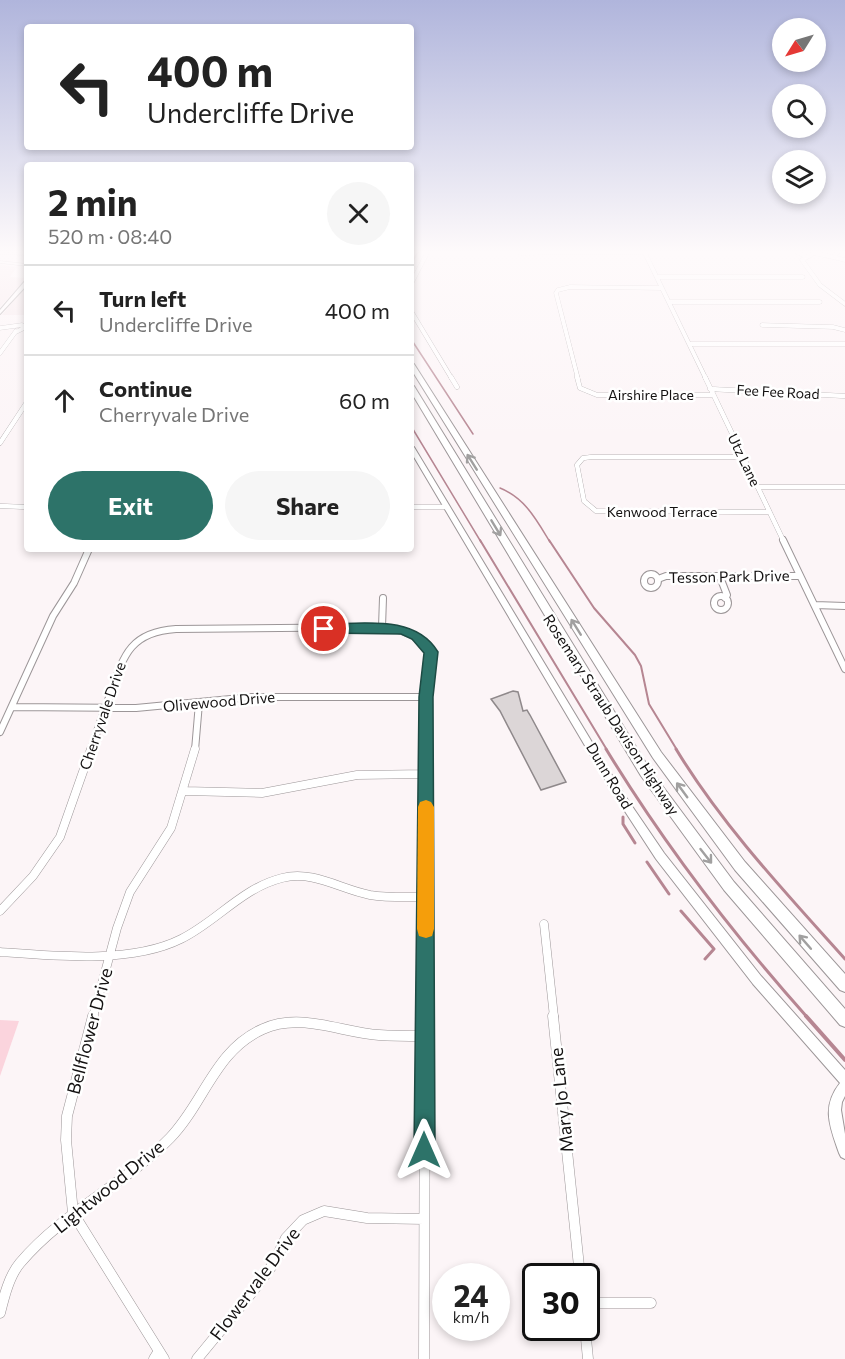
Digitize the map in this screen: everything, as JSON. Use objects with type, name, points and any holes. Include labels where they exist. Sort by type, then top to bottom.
[{"type":"highway","name":"Rosemary Straub Davison Highway","points":[[414,369],[657,755],[740,866],[845,985]]},
{"type":"highway","name":"Rosemary Straub Davison Highway","points":[[414,391],[651,781],[729,886],[845,1020]]},
{"type":"highway","points":[[414,400],[433,424]]},
{"type":"street","name":"Airshire Place","points":[[561,314],[580,388],[597,395],[713,395]]},
{"type":"street","name":"Utz Lane","points":[[675,314],[845,669]]},
{"type":"street","points":[[414,316],[457,387]]},
{"type":"street","points":[[0,328],[24,326]]},
{"type":"street","points":[[762,326],[843,329]]},
{"type":"street","points":[[11,328],[16,332]]},
{"type":"street","points":[[0,353],[16,332],[24,328]]},
{"type":"street","points":[[689,344],[845,344]]},
{"type":"street","name":"Fee Fee Road","points":[[710,389],[845,396]]},
{"type":"street","points":[[0,442],[24,406]]},
{"type":"street","name":"Dunn Road","points":[[414,452],[616,790],[660,856],[757,980],[845,1079]]},
{"type":"street","name":"Kenwood Terrace","points":[[742,457],[592,457],[583,458],[577,465],[584,501],[596,511],[769,512]]},
{"type":"street","points":[[758,487],[845,487]]},
{"type":"street","points":[[0,506],[24,507]]},
{"type":"street","points":[[414,507],[447,507]]},
{"type":"street","points":[[0,732],[53,616],[74,583],[88,552]]},
{"type":"street","name":"Tesson Park Drive","points":[[658,579],[666,576],[800,576]]},
{"type":"street","points":[[720,577],[726,595],[724,598]]},
{"type":"street","points":[[382,627],[383,598]]},
{"type":"street","points":[[815,605],[845,606]]},
{"type":"street","name":"Cherryvale Drive","points":[[0,911],[33,876],[60,837],[123,658],[133,643],[151,633],[176,629],[382,627],[411,632],[431,652],[426,697]]},
{"type":"street","name":"Olivewood Drive","points":[[12,707],[136,708],[252,697],[426,697]]},
{"type":"street","points":[[424,1359],[426,697]]},
{"type":"street","name":"Bellflower Drive","points":[[159,1356],[73,1213],[67,1164],[67,1116],[110,954],[130,892],[171,828],[185,791],[194,758],[199,703]]},
{"type":"street","points":[[185,791],[262,792],[357,775],[426,774]]},
{"type":"street","points":[[0,952],[110,954],[152,951],[168,946],[249,893],[282,878],[315,876],[379,897],[426,897]]},
{"type":"street","name":"Mary Jo Lane","points":[[544,924],[579,1263]]},
{"type":"street","name":"Lightwood Drive","points":[[0,1313],[6,1291],[19,1264],[73,1213],[155,1152],[172,1136],[230,1052],[264,1028],[298,1021],[378,1035],[424,1036]]},
{"type":"street","points":[[845,1086],[834,1102],[833,1112],[845,1153]]},
{"type":"street","name":"Flowervale Drive","points":[[197,1359],[253,1291],[274,1263],[286,1238],[303,1220],[324,1211],[367,1218],[424,1219]]},
{"type":"street","points":[[600,1303],[651,1303]]},
{"type":"street","points":[[586,1341],[588,1359]]},
{"type":"shaded area","points":[[0,1020],[19,1021],[0,1076]]},
{"type":"building","points":[[513,691],[518,692],[523,711],[527,710],[566,782],[541,790],[500,711],[491,699]]},
{"type":"waterway","points":[[414,344],[473,434]]},
{"type":"waterway","points":[[414,431],[481,542]]},
{"type":"waterway","points":[[500,488],[523,503],[535,517],[550,542]]},
{"type":"waterway","points":[[480,540],[607,750]]},
{"type":"waterway","points":[[549,540],[594,608],[635,655],[641,666],[649,704],[677,750]]},
{"type":"waterway","points":[[606,749],[651,819],[700,888],[807,1017]]},
{"type":"waterway","points":[[676,749],[734,831],[845,959]]},
{"type":"waterway","points":[[623,817],[623,824],[635,843]]},
{"type":"waterway","points":[[647,862],[669,894]]},
{"type":"waterway","points":[[681,911],[714,949],[705,959]]},
{"type":"waterway","points":[[806,1016],[845,1060]]},
{"type":"slow traffic","points":[[426,807],[426,929]]},
{"type":"route","points":[[324,629],[382,627],[402,630],[417,636],[431,652],[426,697],[424,1150]]}]
